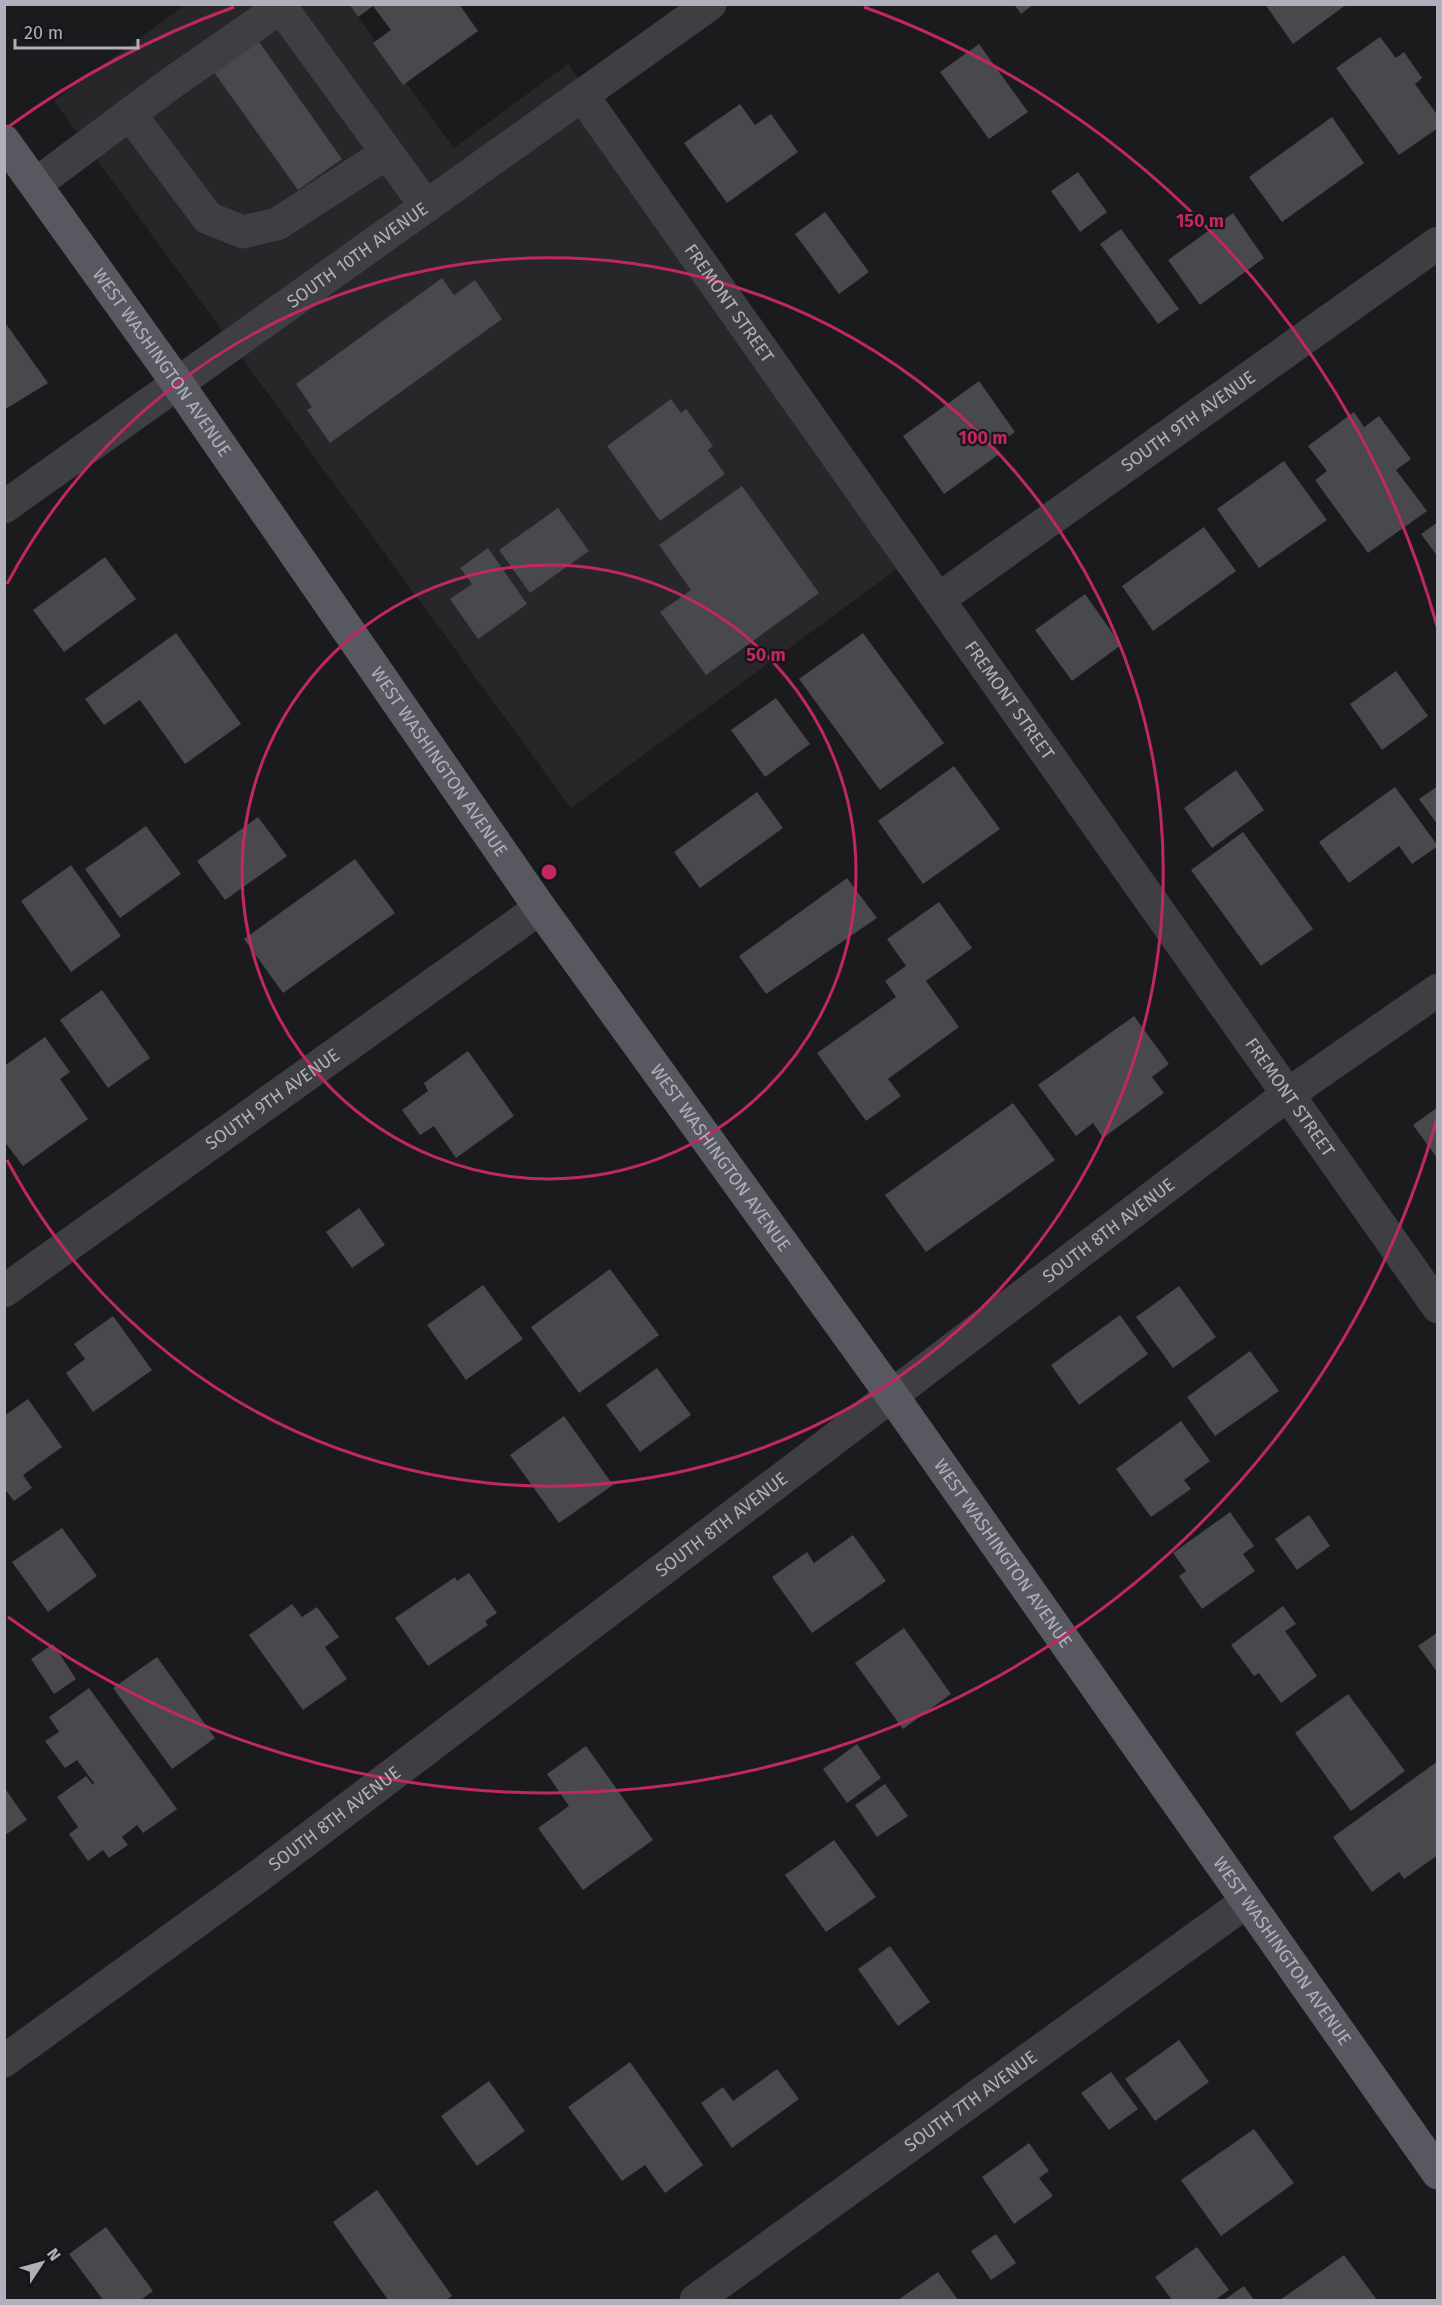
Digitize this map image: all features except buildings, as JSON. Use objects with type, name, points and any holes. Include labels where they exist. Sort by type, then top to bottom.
[{"type":"main road","name":"WEST WASHINGTON AVENUE","points":[[4,141],[178,384],[540,908],[893,1397],[1437,2173]]},
{"type":"street","name":"SOUTH 10TH AVENUE","points":[[4,507],[710,4]]},
{"type":"street","points":[[36,184],[281,7],[426,206]]},
{"type":"street","name":"FREMONT STREET","points":[[582,95],[1437,1307]]},
{"type":"street","points":[[130,114],[208,218],[243,232],[277,224],[387,153]]},
{"type":"street","name":"SOUTH 9TH AVENUE","points":[[939,599],[1437,243]]},
{"type":"street","name":"SOUTH 9TH AVENUE","points":[[4,1291],[540,908]]},
{"type":"street","name":"SOUTH 8TH AVENUE","points":[[4,2061],[259,1876],[893,1397],[1287,1095],[1437,990]]},
{"type":"street","name":"SOUTH 7TH AVENUE","points":[[696,2301],[1246,1902]]},
{"type":"shaded area","points":[[185,5],[349,5],[454,148],[568,64],[923,550],[571,808],[54,101]]}]
